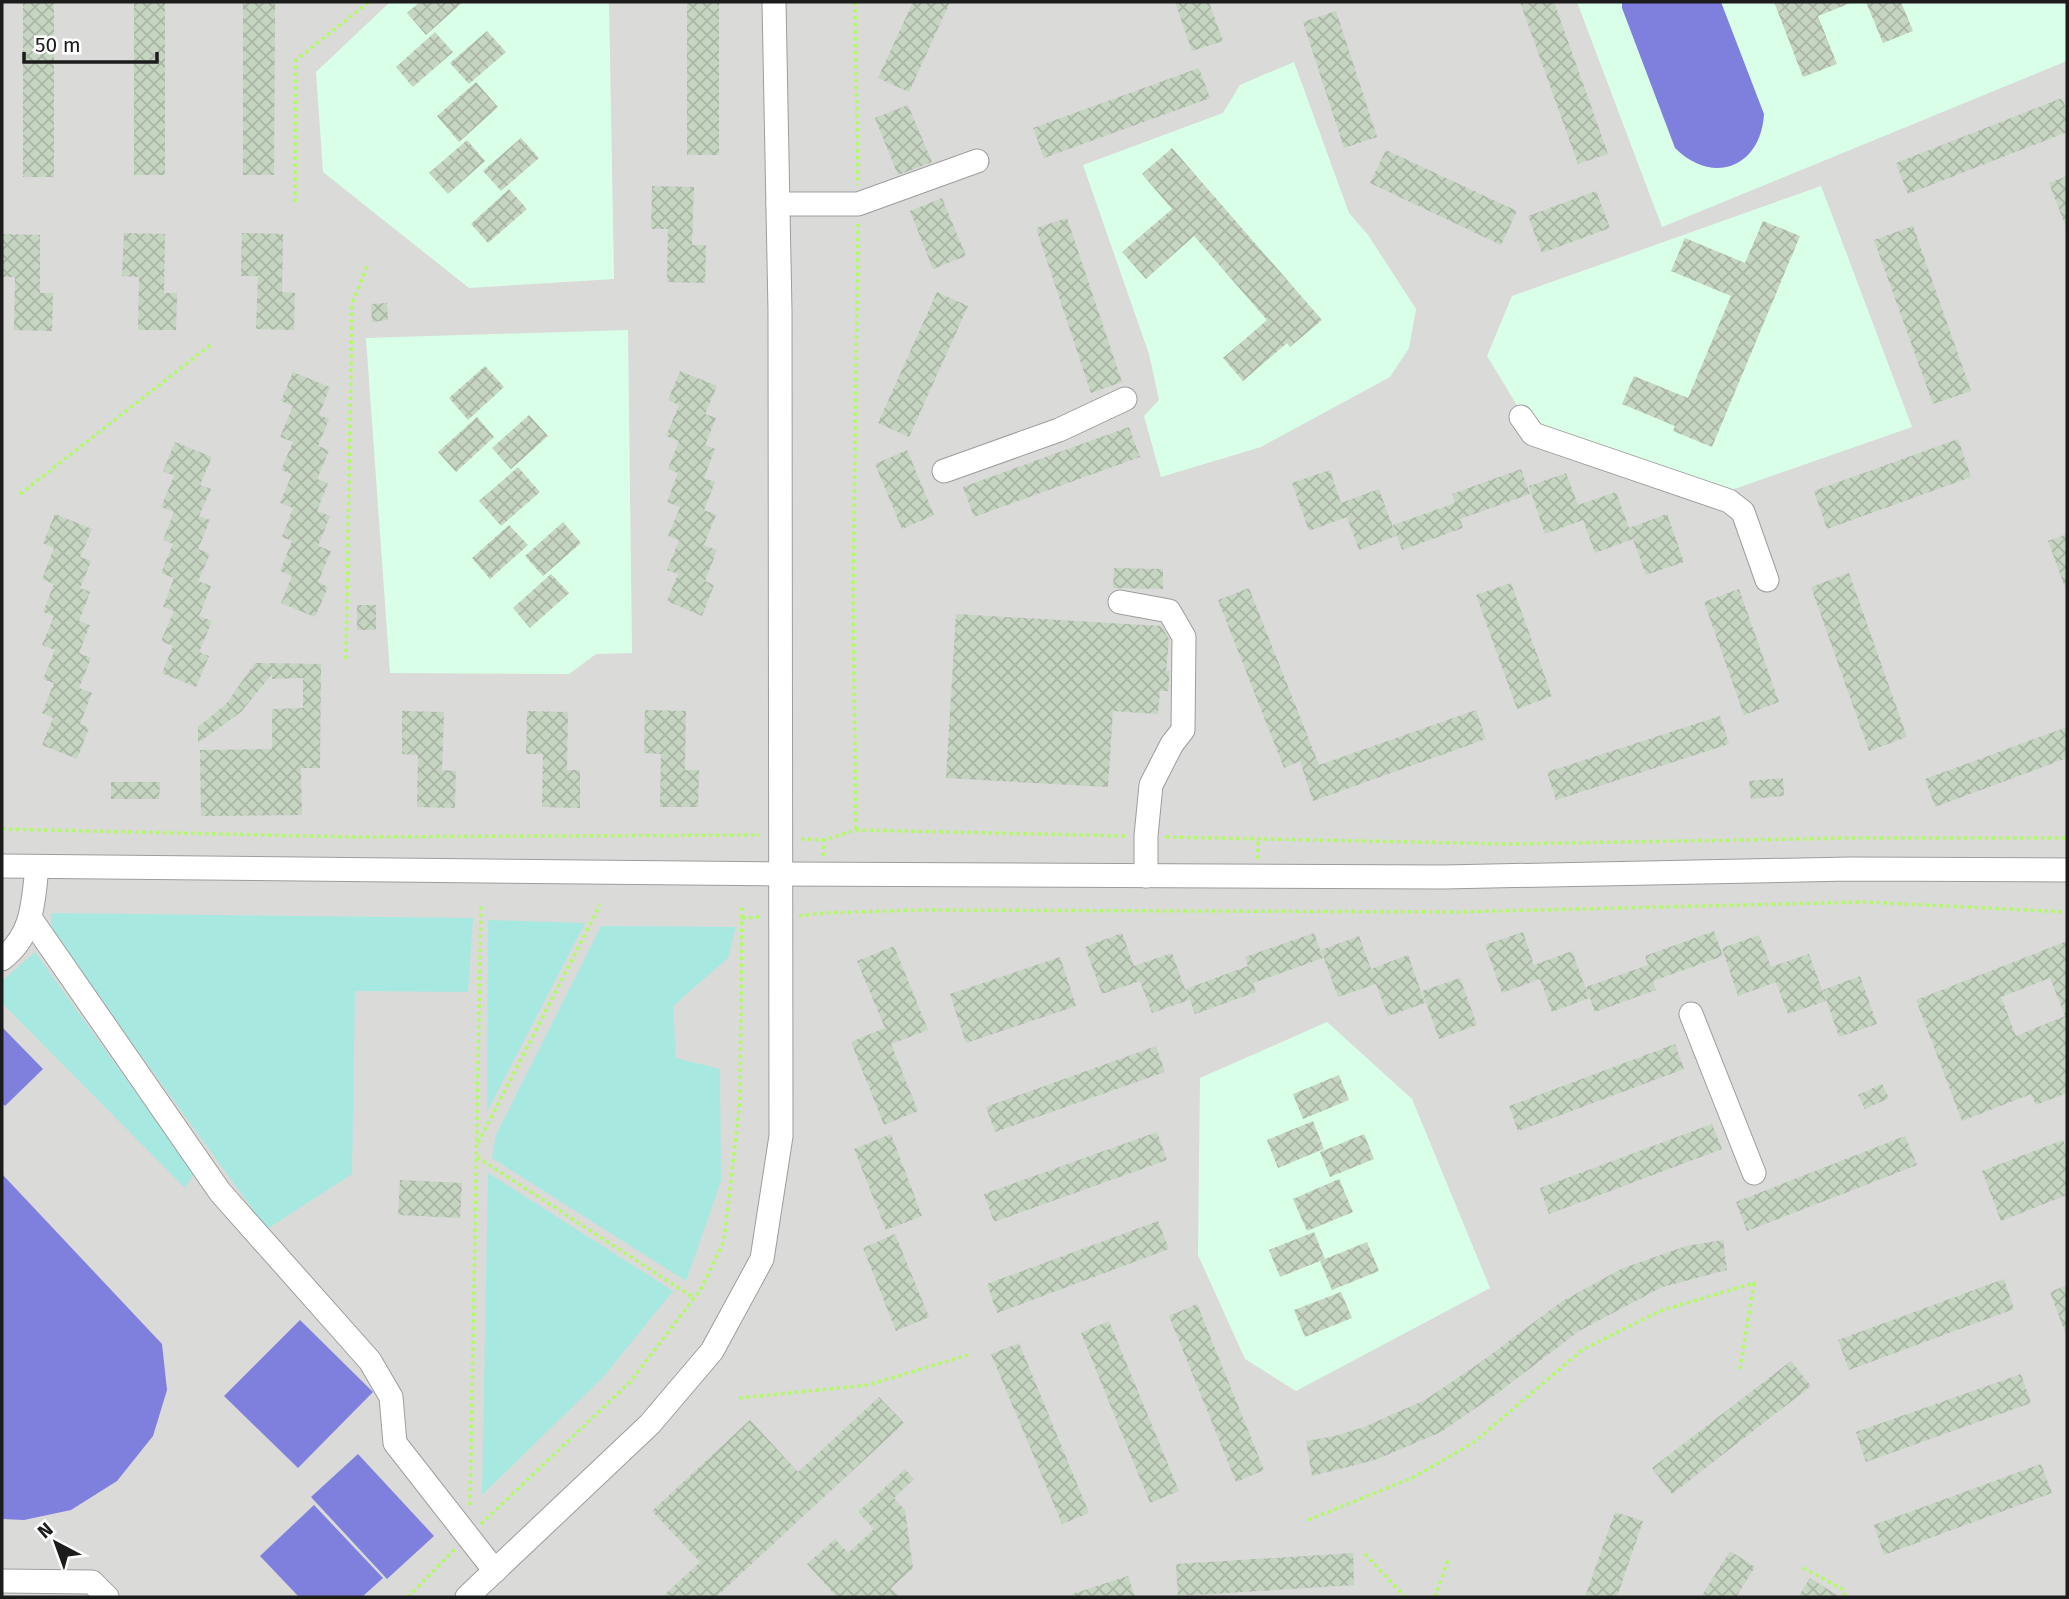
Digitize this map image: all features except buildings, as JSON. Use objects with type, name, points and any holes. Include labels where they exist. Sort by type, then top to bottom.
[{"type":"street","points":[[467,1597],[490,1582],[650,1423],[712,1351],[762,1259],[781,1136],[780,312],[774,2]]},
{"type":"street","points":[[778,204],[858,204],[976,161]]},
{"type":"street","points":[[944,471],[1059,430],[1125,398]]},
{"type":"street","points":[[1521,417],[1532,434],[1729,501],[1744,512],[1767,580]]},
{"type":"street","points":[[1120,602],[1169,611],[1184,637],[1183,730],[1172,744],[1151,785],[1146,836],[1146,876]]},
{"type":"street","points":[[2,866],[1443,877],[1850,869],[2067,870]]},
{"type":"street","points":[[2,960],[12,951],[31,919],[37,867]]},
{"type":"street","points":[[31,919],[220,1192],[370,1361],[391,1397],[395,1443],[469,1535],[490,1582]]},
{"type":"street","points":[[1691,1014],[1754,1173]]},
{"type":"street","points":[[2,1581],[92,1582],[107,1597]]},
{"type":"path","points":[[295,202],[296,60],[369,2]]},
{"type":"path","points":[[855,2],[858,204],[853,601],[856,830]]},
{"type":"path","points":[[346,659],[352,304],[368,264]]},
{"type":"path","points":[[20,494],[213,343]]},
{"type":"path","points":[[2,829],[351,837],[759,835]]},
{"type":"path","points":[[793,838],[824,840],[856,830],[1508,844],[1851,838],[2067,838]]},
{"type":"path","points":[[1258,838],[1258,861]]},
{"type":"path","points":[[823,857],[824,840]]},
{"type":"path","points":[[792,917],[824,913],[922,910],[1456,912],[1865,902],[2067,912]]},
{"type":"path","points":[[1256,903],[1256,911]]},
{"type":"path","points":[[469,1535],[481,904]]},
{"type":"path","points":[[477,1145],[600,905]]},
{"type":"path","points":[[408,1597],[469,1535],[630,1382],[701,1289],[724,1241],[740,1101],[742,905]]},
{"type":"path","points":[[742,918],[767,917]]},
{"type":"path","points":[[477,1157],[694,1298]]},
{"type":"path","points":[[1308,1520],[1412,1478],[1473,1443],[1582,1350],[1660,1311],[1754,1283],[1740,1369]]},
{"type":"path","points":[[739,1398],[868,1385],[968,1355]]},
{"type":"path","points":[[1364,1554],[1405,1597]]},
{"type":"path","points":[[1434,1597],[1448,1560]]},
{"type":"path","points":[[1803,1568],[1844,1590],[1845,1597]]},
{"type":"shaded area","points":[[2,2],[2067,2],[2067,1597],[2,1597]]},
{"type":"shaded area","points":[[390,2],[609,2],[614,279],[469,288],[323,172],[316,72]]},
{"type":"shaded area","points":[[1577,2],[2067,2],[2067,61],[1662,227]]},
{"type":"shaded area","points":[[1622,2],[1721,2],[1764,114],[1761,132],[1745,158],[1733,165],[1719,168],[1705,166],[1690,160],[1675,148]]},
{"type":"shaded area","points":[[1294,62],[1349,213],[1368,235],[1416,309],[1409,348],[1390,377],[1261,447],[1161,477],[1144,416],[1159,400],[1149,354],[1083,165],[1223,113],[1240,85]]},
{"type":"shaded area","points":[[1821,186],[1912,427],[1714,496],[1526,420],[1487,356],[1512,296]]},
{"type":"shaded area","points":[[628,330],[632,653],[596,654],[569,674],[390,673],[366,338]]},
{"type":"shaded area","points":[[51,913],[473,918],[468,992],[355,991],[352,1174],[267,1229],[52,933]]},
{"type":"shaded area","points":[[488,920],[585,923],[487,1112]]},
{"type":"shaded area","points":[[601,926],[736,927],[728,958],[673,1006],[676,1058],[720,1069],[721,1181],[686,1281],[492,1158],[496,1135]]},
{"type":"shaded area","points":[[35,952],[194,1174],[185,1188],[2,1003],[2,981]]},
{"type":"shaded area","points":[[1327,1022],[1412,1099],[1490,1288],[1296,1391],[1245,1359],[1198,1255],[1200,1078]]},
{"type":"shaded area","points":[[2,1027],[43,1069],[5,1106],[2,1103]]},
{"type":"shaded area","points":[[488,1173],[673,1291],[604,1376],[482,1495]]},
{"type":"shaded area","points":[[2,1174],[162,1344],[167,1390],[153,1436],[117,1481],[71,1510],[24,1520],[2,1519]]},
{"type":"shaded area","points":[[300,1320],[373,1392],[298,1468],[224,1396]]},
{"type":"shaded area","points":[[358,1454],[434,1536],[387,1579],[311,1497]]},
{"type":"shaded area","points":[[314,1505],[383,1578],[362,1597],[299,1597],[260,1556]]}]
